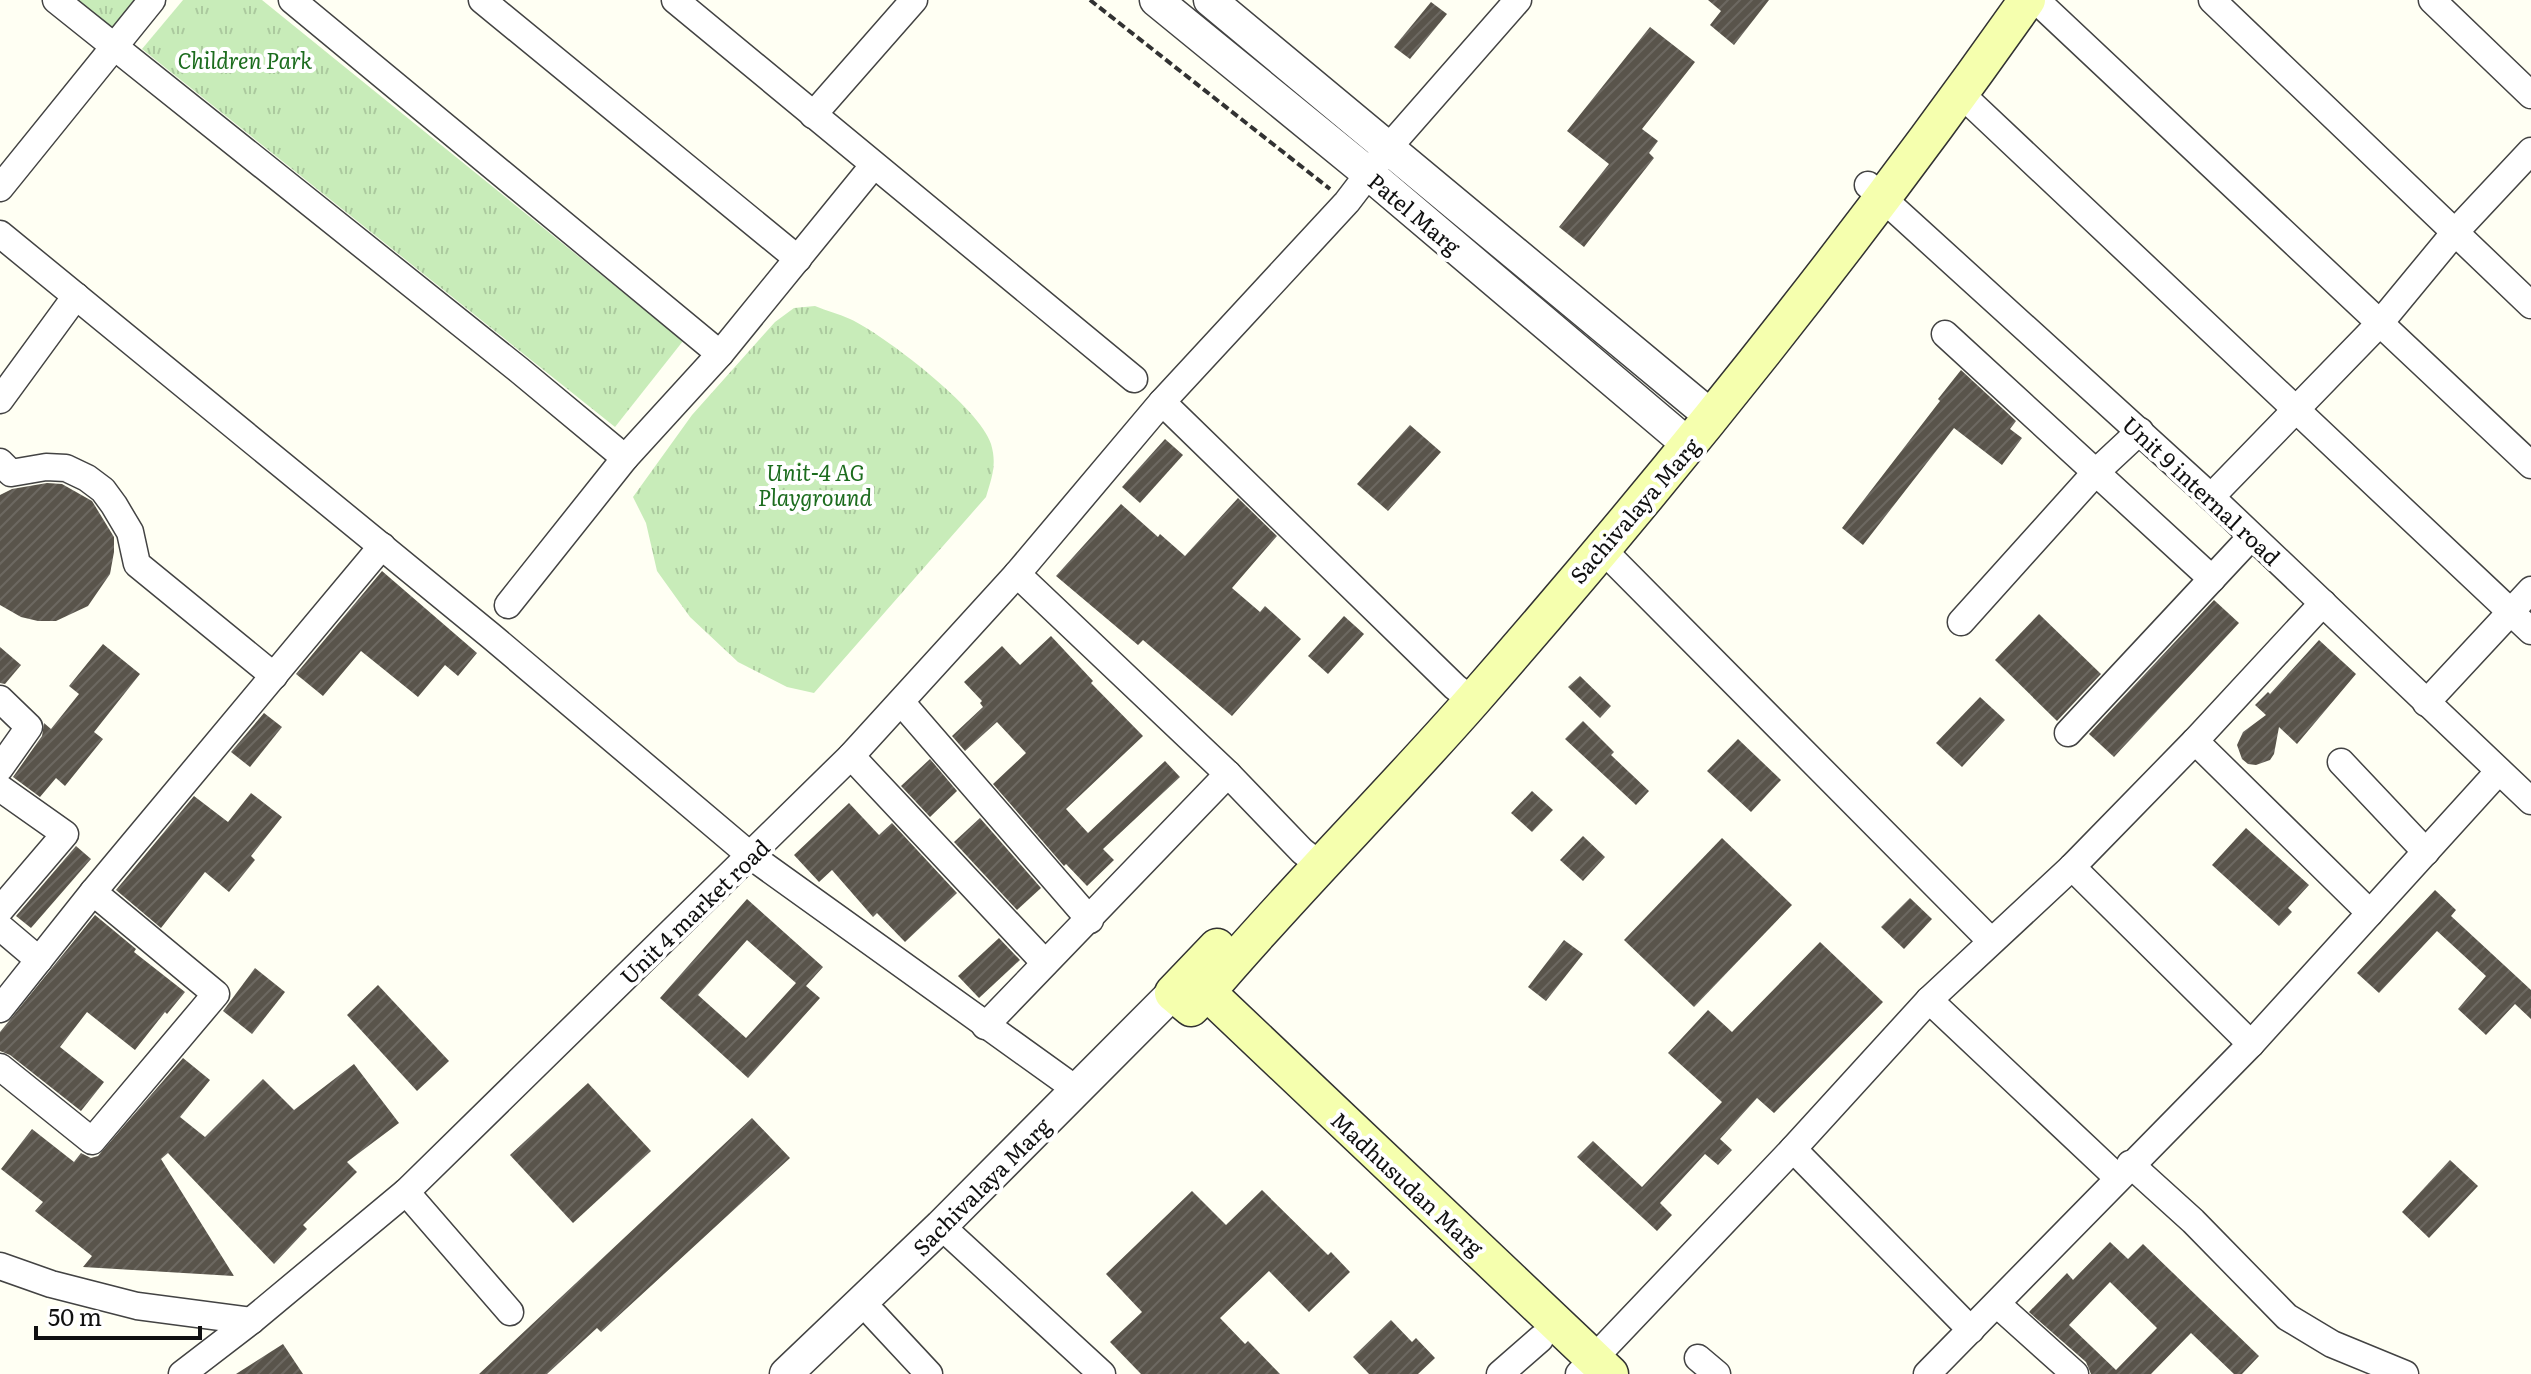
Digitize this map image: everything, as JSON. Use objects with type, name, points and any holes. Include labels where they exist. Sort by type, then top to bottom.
[{"type":"main road","name":"Sachivalaya Marg","points":[[1876,192],[1922,117],[2006,0]]},
{"type":"main road","name":"Sachivalaya Marg","points":[[1464,694],[1680,438],[1876,192],[1961,94],[2027,0]]},
{"type":"main road","name":"Sachivalaya Marg","points":[[1190,993],[1264,925],[1311,859],[1601,548],[1680,438]]},
{"type":"main road","name":"Madhusudan Marg","points":[[1190,993],[1540,1339],[1590,1370]]},
{"type":"main road","name":"Madhusudan Marg","points":[[1190,993],[1590,1370]]},
{"type":"street","points":[[56,0],[625,458]]},
{"type":"street","points":[[0,188],[152,0]]},
{"type":"street","points":[[292,0],[720,354]]},
{"type":"street","points":[[482,0],[798,259]]},
{"type":"street","points":[[675,0],[1134,379]]},
{"type":"street","points":[[813,115],[914,0]]},
{"type":"street","name":"Patel Marg","points":[[1156,0],[1369,174],[1680,438]]},
{"type":"street","name":"Patel Marg","points":[[1210,0],[1703,410]]},
{"type":"street","name":"Unit 4 market road","points":[[182,1374],[406,1192],[851,756],[1017,574],[1162,402],[1347,202],[1389,147],[1518,0]]},
{"type":"street","points":[[2036,0],[2531,465]]},
{"type":"street","points":[[2212,0],[2531,305]]},
{"type":"street","points":[[2432,0],[2531,95]]},
{"type":"street","points":[[1961,94],[2531,631]]},
{"type":"street","points":[[2211,497],[2380,323],[2456,231],[2531,151]]},
{"type":"street","points":[[508,605],[625,458],[720,354],[873,166]]},
{"type":"street","name":"Unit 9 internal road","points":[[1876,192],[2211,497],[2531,801]]},
{"type":"street","points":[[0,234],[382,546],[751,856],[1077,1090]]},
{"type":"street","points":[[0,400],[76,296]]},
{"type":"street","points":[[1945,334],[2212,579]]},
{"type":"street","points":[[1162,402],[1464,694]]},
{"type":"street","points":[[1961,622],[2096,472],[2140,431]]},
{"type":"street","points":[[0,462],[11,473],[46,467],[66,468],[103,490],[130,532],[137,564],[274,676]]},
{"type":"street","points":[[2068,733],[2251,537]]},
{"type":"street","points":[[0,1009],[93,892],[382,546]]},
{"type":"street","points":[[1601,548],[1991,941]]},
{"type":"street","points":[[1017,574],[1228,774],[1311,859]]},
{"type":"street","points":[[2426,703],[2531,590]]},
{"type":"street","points":[[1590,1370],[1929,1000],[2072,867],[2323,603]]},
{"type":"street","points":[[0,699],[29,727],[0,768]]},
{"type":"street","points":[[901,702],[1090,920]]},
{"type":"street","points":[[2195,741],[2370,913]]},
{"type":"street","points":[[851,756],[1045,963]]},
{"type":"street","points":[[2341,762],[2426,852]]},
{"type":"street","points":[[1927,1374],[2251,1044],[2499,771]]},
{"type":"street","points":[[985,1026],[1228,774]]},
{"type":"street","points":[[0,788],[65,834],[0,910]]},
{"type":"street","points":[[2072,867],[2251,1044]]},
{"type":"street","points":[[0,1067],[92,1141],[216,994],[93,892]]},
{"type":"street","points":[[0,927],[39,960]]},
{"type":"street","name":"Sachivalaya Marg","points":[[813,1374],[874,1315],[1077,1090],[1190,993]]},
{"type":"street","name":"Sachivalaya Marg","points":[[786,1374],[948,1232],[1190,993]]},
{"type":"street","points":[[1929,1000],[2124,1171],[2193,1221],[2287,1317],[2332,1344],[2405,1374]]},
{"type":"street","points":[[1793,1149],[1971,1330]]},
{"type":"street","points":[[406,1192],[510,1312]]},
{"type":"street","points":[[948,1232],[1102,1374]]},
{"type":"street","points":[[0,1266],[51,1284],[137,1306],[251,1321]]},
{"type":"street","points":[[1997,1304],[2075,1374]]},
{"type":"street","points":[[874,1315],[929,1374]]},
{"type":"street","points":[[1500,1374],[1540,1339]]},
{"type":"path","points":[[1090,0],[1347,202]]},
{"type":"green space","points":[[64,0],[137,0],[109,36]]},
{"type":"green space","name":"Children Park","points":[[183,0],[262,0],[683,341],[615,427],[142,49]]},
{"type":"green space","name":"Unit-4 AG Playground","points":[[815,306],[865,327],[951,393],[983,429],[991,444],[994,464],[986,497],[814,693],[787,687],[738,662],[690,617],[657,571],[646,523],[633,497],[692,415],[775,322],[794,308]]},
{"type":"building","points":[[1708,0],[1769,0],[1734,45],[1710,25],[1721,11]]},
{"type":"building","points":[[1431,2],[1447,14],[1410,59],[1394,47]]},
{"type":"building","points":[[1650,27],[1695,62],[1642,129],[1658,141],[1649,153],[1654,158],[1584,247],[1559,227],[1609,164],[1567,131]]},
{"type":"building","points":[[1961,370],[2016,421],[2010,429],[2022,438],[2002,465],[1954,428],[1863,545],[1842,528]]},
{"type":"building","points":[[1410,425],[1441,452],[1388,511],[1357,484]]},
{"type":"building","points":[[1165,439],[1183,455],[1140,503],[1122,487]]},
{"type":"building","points":[[47,483],[62,484],[92,501],[114,537],[114,552],[110,574],[88,606],[56,621],[38,621],[21,617],[0,605],[0,495],[12,489]]},
{"type":"building","points":[[1238,498],[1277,536],[1232,588],[1260,612],[1265,606],[1301,639],[1232,716],[1143,640],[1138,645],[1056,576],[1121,504],[1185,556]]},
{"type":"building","points":[[382,571],[477,653],[458,676],[445,665],[418,697],[361,651],[323,696],[296,674]]},
{"type":"building","points":[[2214,600],[2239,623],[2114,757],[2089,734]]},
{"type":"building","points":[[2039,614],[2101,674],[2057,721],[1995,660]]},
{"type":"building","points":[[1344,616],[1364,634],[1328,674],[1308,656]]},
{"type":"building","points":[[1051,636],[1143,736],[1066,809],[1088,833],[1165,761],[1180,777],[1103,849],[1114,860],[1087,886],[1066,864],[1064,866],[993,784],[1026,753],[997,722],[965,751],[952,736],[983,707],[982,701],[964,682],[1002,646],[1020,665]]},
{"type":"building","points":[[2319,640],[2356,674],[2297,744],[2279,727],[2270,760],[2256,765],[2248,764],[2242,759],[2237,745],[2243,732],[2266,715],[2255,705],[2268,692],[2270,694]]},
{"type":"building","points":[[103,644],[140,674],[94,732],[103,739],[65,786],[56,778],[40,797],[13,777],[42,736],[44,723],[51,729],[79,694],[69,686]]},
{"type":"building","points":[[0,647],[21,665],[5,684],[0,683]]},
{"type":"building","points":[[1580,676],[1611,706],[1600,718],[1568,687]]},
{"type":"building","points":[[1980,697],[2005,720],[1962,767],[1936,743]]},
{"type":"building","points":[[264,713],[282,727],[250,767],[231,752]]},
{"type":"building","points":[[1583,721],[1614,752],[1611,755],[1649,791],[1636,805],[1565,739]]},
{"type":"building","points":[[1738,739],[1781,780],[1751,812],[1707,771]]},
{"type":"building","points":[[930,759],[957,791],[930,817],[901,786]]},
{"type":"building","points":[[1532,791],[1553,810],[1532,832],[1511,813]]},
{"type":"building","points":[[251,793],[282,817],[251,856],[255,860],[229,892],[205,872],[161,928],[116,890],[194,796],[228,822]]},
{"type":"building","points":[[849,803],[879,835],[892,823],[957,893],[905,942],[877,913],[873,917],[832,870],[819,882],[794,855]]},
{"type":"building","points":[[980,818],[1041,888],[1017,910],[954,842]]},
{"type":"building","points":[[2246,828],[2309,885],[2288,908],[2292,912],[2279,926],[2212,865]]},
{"type":"building","points":[[1583,836],[1605,857],[1583,881],[1560,860]]},
{"type":"building","points":[[1722,838],[1792,905],[1694,1007],[1624,940]]},
{"type":"building","points":[[76,846],[91,859],[31,928],[16,916]]},
{"type":"building","points":[[2435,890],[2456,910],[2451,916],[2531,990],[2531,1019],[2515,1004],[2486,1035],[2458,1009],[2486,976],[2437,931],[2379,993],[2357,973]]},
{"type":"building","points":[[1910,898],[1932,919],[1904,949],[1881,927]]},
{"type":"building","points":[[747,899],[823,967],[806,986],[820,998],[748,1078],[660,998]],"holes":[[[747,940],[796,983],[746,1038],[698,995]]]},
{"type":"building","points":[[95,915],[136,949],[134,952],[185,992],[135,1050],[87,1012],[60,1047],[104,1082],[81,1111],[10,1055],[0,1051],[0,1032]]},
{"type":"building","points":[[999,938],[1020,960],[979,998],[958,976]]},
{"type":"building","points":[[1564,940],[1583,954],[1546,1001],[1528,987]]},
{"type":"building","points":[[1820,942],[1883,1002],[1774,1113],[1757,1098],[1720,1139],[1732,1150],[1718,1165],[1705,1154],[1660,1203],[1672,1215],[1657,1231],[1577,1157],[1593,1141],[1642,1187],[1722,1102],[1668,1053],[1708,1010],[1732,1032]]},
{"type":"building","points":[[255,968],[285,992],[252,1034],[223,1011]]},
{"type":"building","points":[[378,985],[449,1061],[417,1091],[347,1015]]},
{"type":"building","points":[[183,1058],[210,1080],[180,1117],[205,1137],[263,1079],[294,1110],[354,1064],[399,1123],[347,1162],[357,1172],[303,1225],[307,1229],[274,1264],[168,1153],[161,1159],[234,1276],[83,1267],[92,1256],[35,1211],[43,1202],[1,1169],[32,1129],[74,1162],[81,1153],[91,1158],[98,1156]]},
{"type":"building","points":[[588,1083],[651,1151],[573,1223],[510,1155]]},
{"type":"building","points":[[752,1118],[790,1158],[601,1332],[597,1328],[547,1374],[479,1374]]},
{"type":"building","points":[[2450,1160],[2478,1186],[2429,1238],[2402,1212]]},
{"type":"building","points":[[1262,1190],[1328,1255],[1331,1252],[1350,1272],[1309,1312],[1269,1271],[1220,1318],[1280,1374],[1141,1374],[1110,1342],[1142,1312],[1106,1274],[1192,1191],[1226,1225]]},
{"type":"building","points":[[2110,1242],[2128,1259],[2143,1244],[2259,1356],[2242,1374],[2234,1374],[2191,1333],[2151,1374],[2091,1374],[2086,1362],[2029,1312],[2067,1273],[2073,1280]],"holes":[[[2110,1282],[2157,1328],[2116,1370],[2069,1325]]]},
{"type":"building","points":[[1391,1320],[1412,1342],[1416,1338],[1435,1358],[1418,1374],[1369,1374],[1353,1357]]},
{"type":"building","points":[[283,1344],[303,1374],[236,1374]]}]
